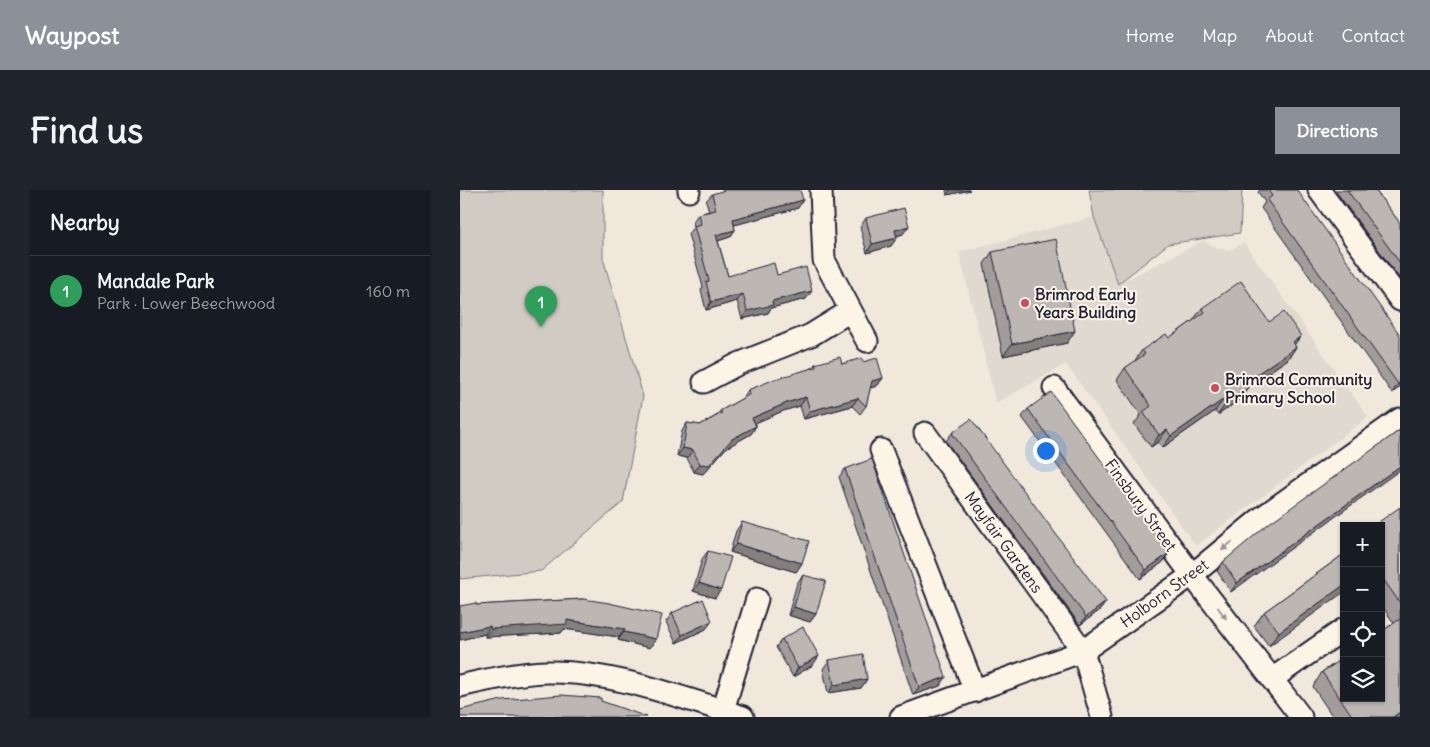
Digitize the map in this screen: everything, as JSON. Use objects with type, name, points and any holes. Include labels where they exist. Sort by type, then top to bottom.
[{"type":"street","points":[[821,190],[824,260],[868,341]]},
{"type":"street","points":[[1319,190],[1400,300]]},
{"type":"street","points":[[704,382],[738,364],[811,335],[850,311]]},
{"type":"street","name":"Finsbury Street","points":[[1054,388],[1192,575],[1301,717]]},
{"type":"street","name":"Holborn Street","points":[[901,717],[975,692],[1083,651],[1192,575],[1261,518],[1400,419]]},
{"type":"street","name":"Mayfair Gardens","points":[[925,433],[1083,651],[1102,717]]},
{"type":"street","points":[[882,450],[975,692]]},
{"type":"street","points":[[723,710],[757,599]]},
{"type":"street","points":[[1272,679],[1340,633]]},
{"type":"street","points":[[460,686],[502,676],[548,672],[589,675],[629,682],[743,717]]},
{"type":"shaded area","points":[[460,190],[603,190],[603,258],[643,396],[623,502],[541,571],[460,579]]},
{"type":"shaded area","points":[[1089,190],[1242,190],[1240,233],[1168,244],[1118,284],[1094,217]]},
{"type":"shaded area","name":"Brimrod Community Primary School","points":[[1094,217],[1118,284],[1203,241],[1227,251],[1244,243],[1368,417],[1196,546],[1066,364],[996,403],[959,252]]},
{"type":"building","points":[[725,190],[800,190],[803,200],[733,219],[735,230],[716,235],[728,276],[774,263],[777,275],[806,267],[812,291],[772,301],[773,305],[747,311],[743,294],[711,302],[706,282],[709,281],[694,226],[701,224],[698,214],[716,210],[712,194]]},
{"type":"building","points":[[1268,190],[1297,190],[1400,335],[1400,383],[1398,384],[1267,200],[1272,196]]},
{"type":"building","points":[[1347,190],[1375,190],[1400,223],[1400,263]]},
{"type":"building","points":[[904,208],[909,226],[895,230],[897,238],[872,244],[866,218]]},
{"type":"building","name":"Brimrod Early Years Building","points":[[1056,239],[1075,331],[1012,344],[992,252]]},
{"type":"building","points":[[1241,281],[1269,322],[1284,312],[1301,336],[1293,342],[1296,347],[1244,383],[1248,388],[1226,403],[1224,399],[1171,436],[1167,430],[1159,435],[1143,412],[1151,406],[1125,368],[1145,354],[1142,350],[1166,334],[1169,338],[1205,312],[1202,308]]},
{"type":"building","points":[[840,357],[842,364],[862,358],[863,362],[877,358],[883,378],[872,381],[866,406],[858,398],[810,411],[806,397],[789,402],[752,418],[756,426],[732,439],[709,465],[700,464],[693,450],[683,448],[687,423],[700,425],[750,394],[748,390],[775,379],[816,367],[815,364]]},
{"type":"building","points":[[1051,392],[1169,553],[1146,570],[1028,409]]},
{"type":"building","points":[[971,419],[1106,602],[1086,617],[952,433]]},
{"type":"building","points":[[1400,430],[1400,466],[1237,583],[1223,562],[1268,524]]},
{"type":"building","points":[[872,459],[946,677],[919,687],[845,469]]},
{"type":"building","points":[[1400,507],[1400,603],[1385,582],[1385,522],[1379,522]]},
{"type":"building","points":[[742,522],[809,541],[802,563],[736,544]]},
{"type":"building","points":[[708,551],[731,557],[721,590],[699,583]]},
{"type":"building","points":[[1340,557],[1340,588],[1279,632],[1264,612]]},
{"type":"building","points":[[803,575],[826,581],[816,614],[794,607]]},
{"type":"building","points":[[583,599],[662,615],[656,639],[624,632],[625,629],[567,620],[567,624],[491,629],[490,626],[460,632],[460,606],[476,603],[476,605]]},
{"type":"building","points":[[703,599],[712,621],[682,635],[672,613]]},
{"type":"building","points":[[1400,619],[1400,712],[1393,717],[1353,717],[1343,702],[1385,702],[1385,629]]},
{"type":"building","points":[[803,627],[819,656],[798,668],[782,639]]},
{"type":"building","points":[[863,654],[867,679],[834,685],[829,660]]},
{"type":"building","points":[[1340,661],[1340,698],[1322,672]]},
{"type":"building","points":[[561,695],[601,698],[601,701],[647,717],[460,717],[460,710],[502,700]]},
{"type":"place","name":"Brimrod Early Years Building","points":[[1025,303]]},
{"type":"place","name":"Mandale Park","points":[[541,327]]},
{"type":"place","name":"Brimrod Community Primary School","points":[[1215,388]]}]
